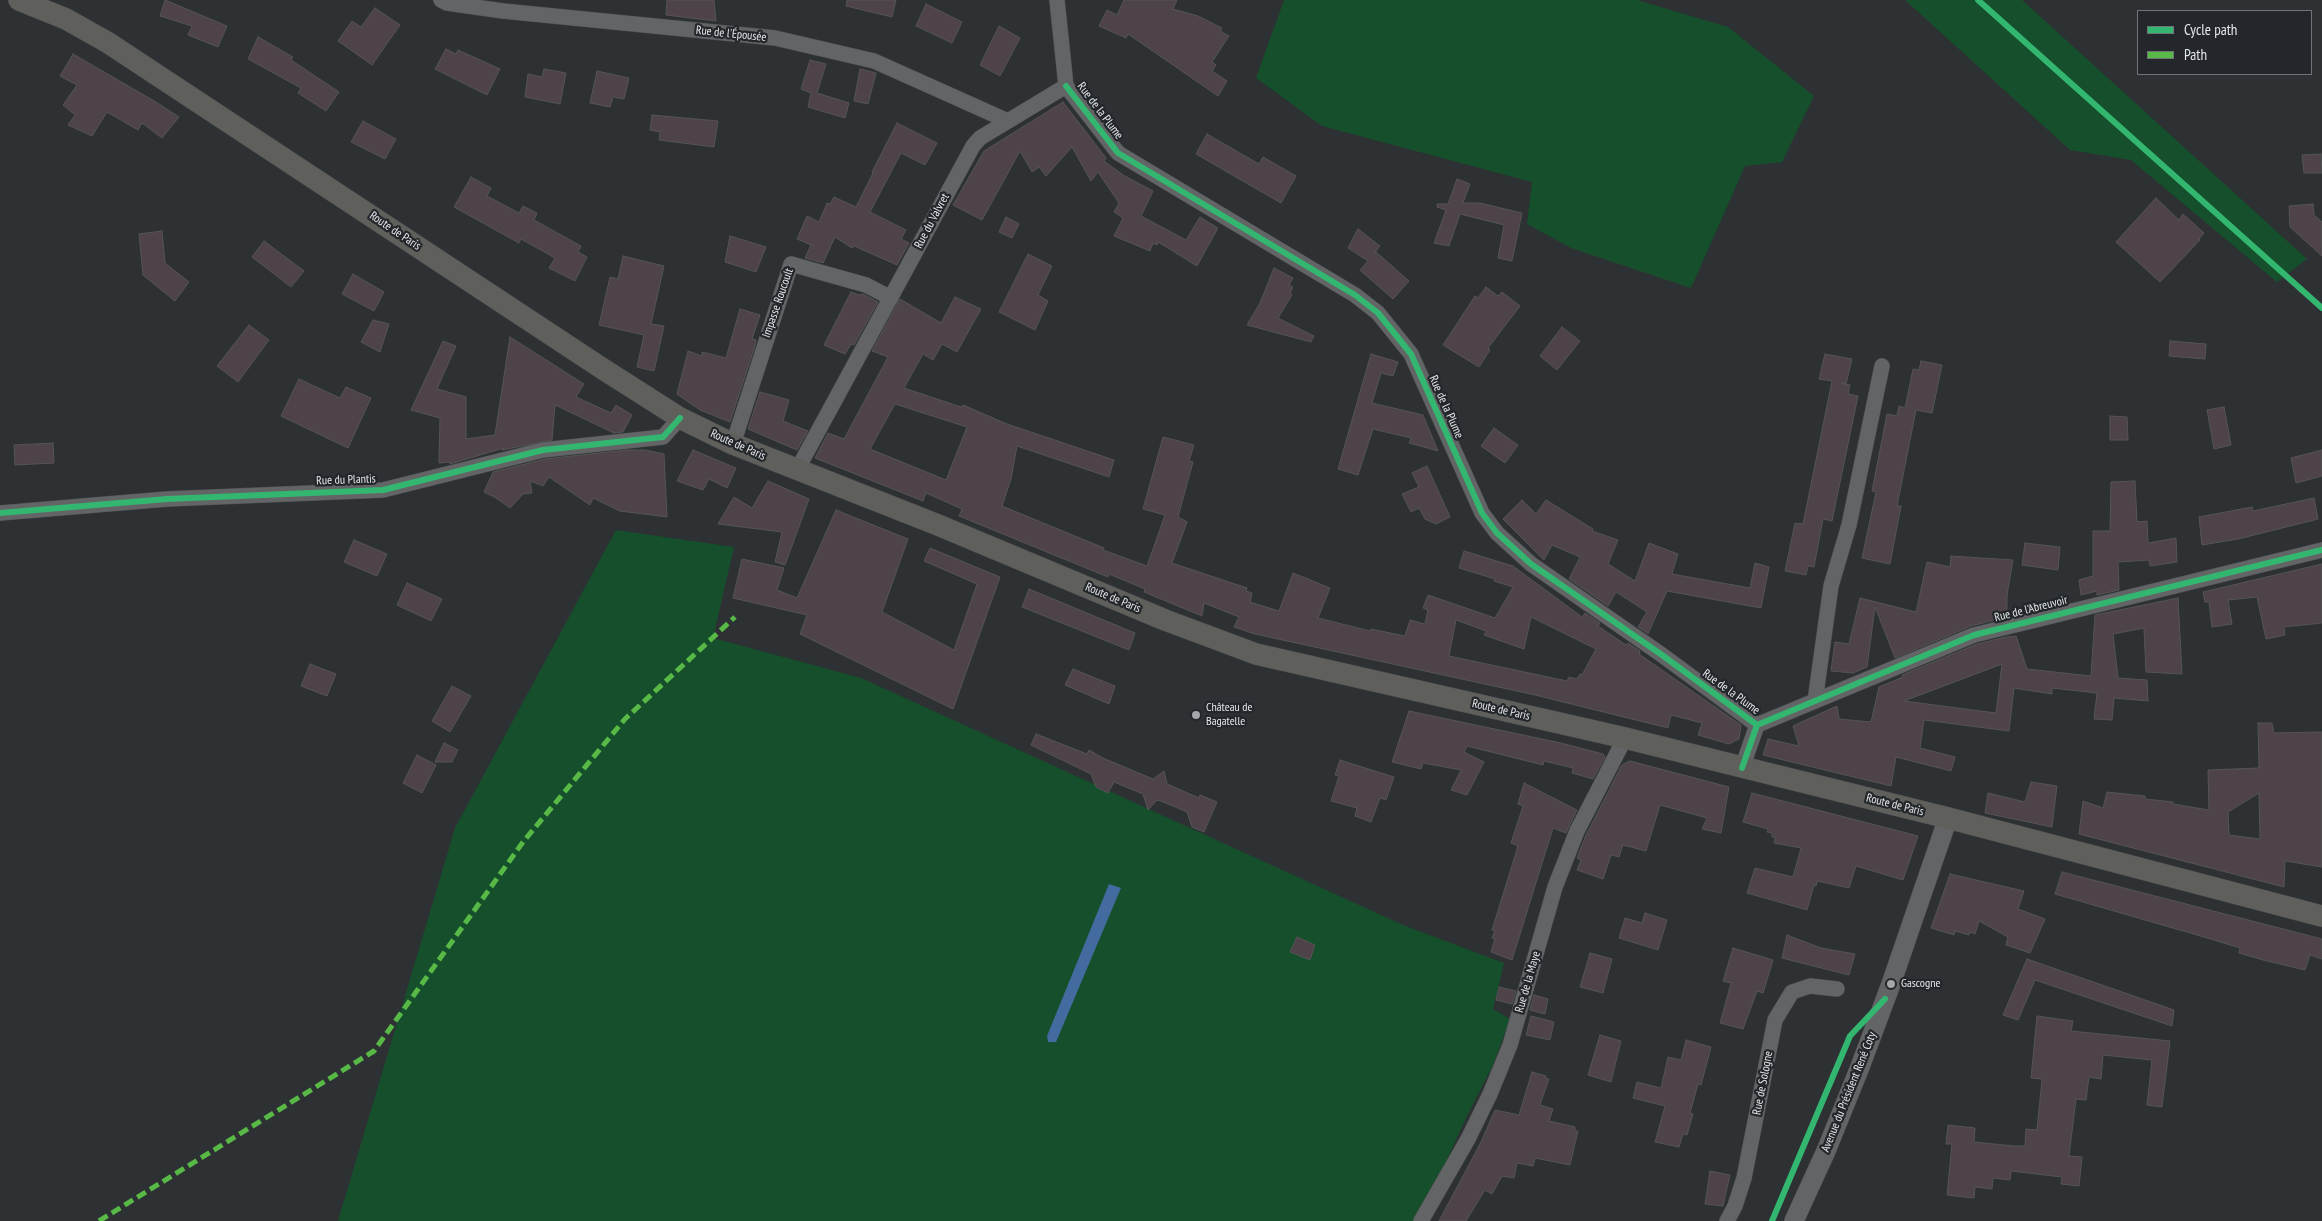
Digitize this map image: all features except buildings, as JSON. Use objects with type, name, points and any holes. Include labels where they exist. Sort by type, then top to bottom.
[{"type":"main road","name":"Route de Paris","points":[[20,0],[66,19],[107,42],[680,418],[734,444],[1182,626],[1256,654],[1625,738],[1948,818],[2322,916]]},
{"type":"street","name":"Rue de l'Épousée","points":[[440,0],[446,3],[503,11],[775,38],[874,61],[1008,121]]},
{"type":"street","points":[[1057,0],[1066,86]]},
{"type":"street","name":"Rue du Valvret","points":[[797,470],[973,146],[980,138],[1066,86]]},
{"type":"street","name":"Rue de la Plume","points":[[1066,86],[1118,154],[1355,295],[1378,313],[1411,354],[1482,513],[1497,533],[1531,564],[1662,655],[1757,725],[1742,768]]},
{"type":"street","name":"Impasse Roucoult","points":[[734,444],[791,264],[866,285],[891,298]]},
{"type":"street","points":[[1815,701],[1831,586],[1850,525],[1882,366]]},
{"type":"street","name":"Rue du Plantis","points":[[0,514],[166,499],[383,490],[543,450],[663,437],[680,418]]},
{"type":"street","name":"Rue de l'Abreuvoir","points":[[1757,725],[1974,635],[2322,550]]},
{"type":"street","name":"Rue de la Maye","points":[[1421,1221],[1468,1139],[1490,1094],[1510,1045],[1555,887],[1577,831],[1625,738]]},
{"type":"street","name":"Avenue du Président René Coty","points":[[1794,1221],[1860,1067],[1894,976],[1948,818]]},
{"type":"street","name":"Rue de Sologne","points":[[1727,1221],[1735,1206],[1744,1178],[1775,1020],[1792,992],[1810,986],[1836,989]]},
{"type":"green space","points":[[1284,0],[1637,0],[1728,27],[1814,96],[1782,162],[1745,166],[1691,288],[1571,248],[1527,224],[1532,182],[1322,126],[1256,78]]},
{"type":"green space","points":[[1905,0],[2022,0],[2307,259],[2277,282],[2131,160],[2070,150]]},
{"type":"green space","points":[[616,530],[734,547],[713,638],[861,678],[1403,925],[1504,963],[1493,1009],[1510,1019],[1493,1065],[1436,1184],[1415,1221],[338,1221],[455,828]]},
{"type":"water","points":[[1109,884],[1121,888],[1056,1042],[1048,1042],[1047,1036]]},
{"type":"marked path","points":[[99,1221],[374,1051],[523,842],[625,719],[735,617]]},
{"type":"cycle path","points":[[1978,0],[2322,308]]},
{"type":"cycle path","points":[[1066,86],[1118,153],[1355,295],[1378,313],[1411,354],[1482,513],[1497,533],[1531,564],[1662,655],[1757,725],[1742,768]]},
{"type":"cycle path","points":[[0,513],[167,499],[383,490],[543,450],[663,437],[680,418]]},
{"type":"cycle path","points":[[1757,725],[1974,635],[2322,550]]},
{"type":"cycle path","points":[[1772,1221],[1850,1036],[1885,999]]},
{"type":"place","name":"Château de Bagatelle","points":[[1196,715]]},
{"type":"place","name":"Gascogne","points":[[1891,984]]}]
